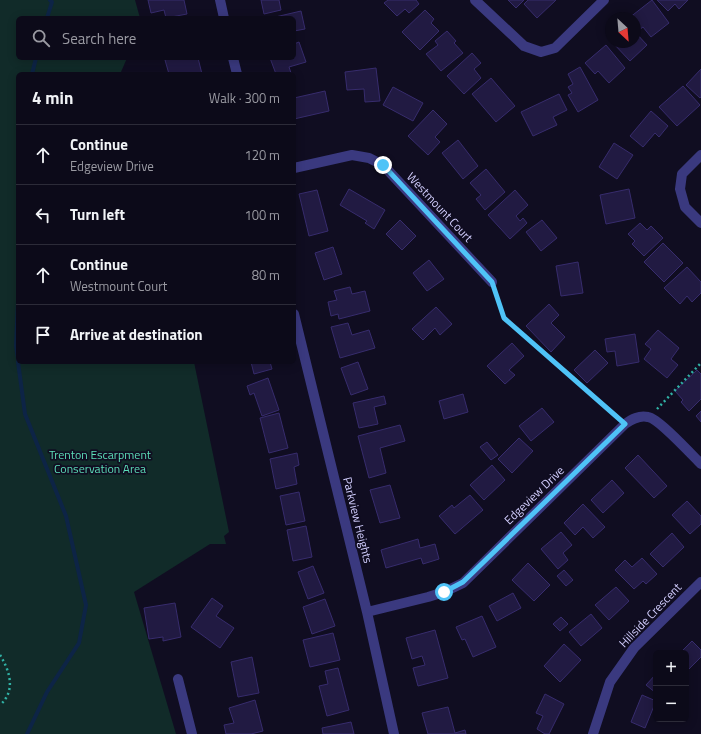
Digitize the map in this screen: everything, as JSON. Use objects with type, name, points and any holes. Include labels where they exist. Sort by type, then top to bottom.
[{"type":"street","points":[[220,0],[224,16]]},
{"type":"street","points":[[475,0],[524,46],[541,52],[555,48],[604,0]]},
{"type":"street","points":[[234,60],[236,72]]},
{"type":"street","name":"Westmount Court","points":[[296,168],[352,155],[369,158],[383,165],[492,282]]},
{"type":"street","points":[[701,155],[682,174],[680,189],[685,207],[701,223]]},
{"type":"street","name":"Parkview Heights","points":[[296,322],[367,612],[394,734]]},
{"type":"street","points":[[649,416],[661,425],[701,464]]},
{"type":"street","name":"Edgeview Drive","points":[[367,612],[444,592],[463,582],[625,424],[633,418],[649,416]]},
{"type":"street","name":"Hillside Crescent","points":[[593,734],[610,682],[634,648],[701,582]]},
{"type":"street","points":[[178,679],[192,734]]},
{"type":"path","points":[[492,282],[504,318],[625,424]]},
{"type":"path","points":[[649,416],[701,363]]},
{"type":"path","points":[[0,655],[10,679],[11,687],[0,705]]},
{"type":"green space","name":"Trenton Escarpment Conservation Area","points":[[0,0],[135,0],[139,16],[16,16],[16,60],[126,60],[121,72],[16,72],[16,364],[194,364],[229,532],[224,536],[226,544],[210,544],[134,592],[176,734],[0,734]]},
{"type":"building","points":[[148,0],[184,0],[187,14],[166,16],[164,10],[151,13]]},
{"type":"building","points":[[261,0],[279,0],[281,10],[264,14]]},
{"type":"building","points":[[388,0],[416,0],[419,4],[409,13],[405,9],[397,16],[384,3]]},
{"type":"building","points":[[508,0],[524,0],[516,8]]},
{"type":"building","points":[[528,0],[556,0],[537,18],[524,4]]},
{"type":"building","points":[[652,0],[669,23],[651,37],[643,27],[641,28],[641,12],[637,12]]},
{"type":"building","points":[[657,0],[688,0],[679,9],[675,4],[668,11]]},
{"type":"building","points":[[425,10],[434,19],[431,23],[439,31],[420,50],[402,32]]},
{"type":"building","points":[[301,11],[305,29],[296,31],[296,16],[280,16]]},
{"type":"building","points":[[447,31],[456,41],[454,43],[463,53],[441,71],[426,54],[438,45],[435,41]]},
{"type":"building","points":[[641,38],[647,45],[630,61],[618,48],[641,48]]},
{"type":"building","points":[[299,42],[306,62],[289,67],[291,72],[275,72],[271,60],[296,60],[296,43]]},
{"type":"building","points":[[605,46],[605,48],[608,48],[625,68],[609,83],[598,71],[595,74],[585,63]]},
{"type":"building","points":[[472,53],[481,63],[474,69],[481,78],[464,94],[447,76]]},
{"type":"building","points":[[165,60],[198,60],[202,72],[168,72]]},
{"type":"building","points":[[580,67],[598,100],[578,112],[568,95],[572,93],[568,87],[573,84],[568,74]]},
{"type":"building","points":[[376,68],[380,101],[365,102],[364,89],[347,90],[345,72]]},
{"type":"building","points":[[701,69],[701,97],[700,98],[686,85]]},
{"type":"building","points":[[491,78],[515,106],[496,122],[472,94]]},
{"type":"building","points":[[683,86],[700,105],[677,126],[659,107]]},
{"type":"building","points":[[393,87],[423,103],[413,121],[383,105]]},
{"type":"building","points":[[325,91],[329,111],[296,119],[296,98]]},
{"type":"building","points":[[559,94],[567,110],[553,117],[557,125],[533,136],[521,112]]},
{"type":"building","points":[[433,110],[447,124],[435,137],[440,142],[428,155],[408,136]]},
{"type":"building","points":[[651,111],[668,126],[659,137],[655,133],[643,147],[630,136]]},
{"type":"building","points":[[458,140],[478,166],[463,179],[442,153]]},
{"type":"building","points":[[614,143],[633,155],[617,179],[599,167]]},
{"type":"building","points":[[486,169],[505,192],[485,210],[476,199],[481,195],[470,183]]},
{"type":"building","points":[[349,189],[385,210],[374,229],[365,223],[367,221],[340,205]]},
{"type":"building","points":[[629,189],[635,218],[606,224],[600,195]]},
{"type":"building","points":[[317,190],[328,231],[309,236],[299,194]]},
{"type":"building","points":[[515,190],[528,205],[516,216],[520,221],[523,218],[527,223],[510,239],[488,215]]},
{"type":"building","points":[[400,220],[416,236],[402,250],[386,234]]},
{"type":"building","points":[[542,220],[557,238],[541,251],[526,232]]},
{"type":"building","points":[[640,223],[647,230],[651,226],[663,238],[644,256],[632,244],[635,241],[628,234]]},
{"type":"building","points":[[663,243],[683,263],[664,282],[644,262]]},
{"type":"building","points":[[333,247],[342,274],[324,280],[315,253]]},
{"type":"building","points":[[429,260],[444,279],[427,291],[413,273]]},
{"type":"building","points":[[578,262],[583,293],[561,296],[556,266]]},
{"type":"building","points":[[687,267],[701,282],[701,293],[692,302],[687,296],[680,304],[664,288]]},
{"type":"building","points":[[350,287],[352,294],[365,291],[370,311],[339,319],[338,314],[331,316],[328,302],[337,300],[334,291]]},
{"type":"building","points":[[549,304],[559,315],[551,323],[565,337],[551,352],[526,326]]},
{"type":"building","points":[[436,307],[452,324],[440,335],[435,328],[423,340],[412,329]]},
{"type":"building","points":[[348,323],[352,335],[369,330],[375,348],[340,358],[331,327]]},
{"type":"building","points":[[658,330],[679,348],[671,359],[678,365],[667,378],[644,359],[651,349],[645,344]]},
{"type":"building","points":[[635,334],[639,362],[617,366],[615,351],[607,352],[605,339]]},
{"type":"building","points":[[512,343],[524,356],[509,370],[515,375],[505,384],[487,366]]},
{"type":"building","points":[[595,350],[608,363],[587,383],[574,370]]},
{"type":"building","points":[[358,362],[368,389],[351,395],[341,368]]},
{"type":"building","points":[[252,364],[271,364],[272,369],[254,374]]},
{"type":"building","points":[[697,370],[701,374],[701,399],[689,411],[681,402],[683,400],[675,391]]},
{"type":"building","points":[[268,378],[279,410],[262,416],[254,393],[250,395],[247,386]]},
{"type":"building","points":[[463,394],[468,412],[444,419],[439,401]]},
{"type":"building","points":[[384,396],[386,404],[374,407],[378,424],[359,428],[353,403]]},
{"type":"building","points":[[542,408],[554,422],[531,441],[519,426]]},
{"type":"building","points":[[701,411],[701,422],[696,416]]},
{"type":"building","points":[[279,413],[288,448],[269,453],[260,418]]},
{"type":"building","points":[[400,425],[405,441],[380,448],[386,473],[369,478],[358,436]]},
{"type":"building","points":[[519,438],[533,451],[512,473],[498,459]]},
{"type":"building","points":[[487,442],[498,455],[491,460],[480,447]]},
{"type":"building","points":[[297,453],[299,465],[294,467],[297,484],[276,489],[270,459]]},
{"type":"building","points":[[638,455],[667,486],[654,498],[625,468]]},
{"type":"building","points":[[492,465],[505,480],[484,500],[470,485]]},
{"type":"building","points":[[612,480],[624,493],[603,513],[591,500]]},
{"type":"building","points":[[390,485],[400,518],[380,523],[370,490]]},
{"type":"building","points":[[299,492],[305,521],[286,525],[280,496]]},
{"type":"building","points":[[470,495],[483,510],[455,534],[439,516],[452,505],[454,508]]},
{"type":"building","points":[[687,501],[701,516],[701,524],[690,534],[672,515]]},
{"type":"building","points":[[583,504],[605,527],[593,538],[583,527],[575,535],[564,523]]},
{"type":"building","points":[[306,526],[312,557],[293,561],[287,530]]},
{"type":"building","points":[[561,532],[572,545],[563,553],[568,560],[558,569],[541,549]]},
{"type":"building","points":[[672,533],[684,547],[663,567],[650,554]]},
{"type":"building","points":[[418,539],[420,548],[435,544],[439,559],[423,564],[421,558],[386,568],[381,550]]},
{"type":"building","points":[[642,558],[657,574],[646,584],[643,581],[634,589],[615,570],[625,560],[632,567]]},
{"type":"building","points":[[528,563],[550,585],[534,601],[512,580]]},
{"type":"building","points":[[313,566],[324,593],[308,599],[298,572]]},
{"type":"building","points":[[564,570],[573,580],[566,586],[557,576]]},
{"type":"building","points":[[616,587],[629,601],[609,620],[595,605]]},
{"type":"building","points":[[513,593],[521,608],[497,621],[489,606]]},
{"type":"building","points":[[212,598],[223,606],[216,616],[234,628],[220,648],[191,627]]},
{"type":"building","points":[[325,599],[335,626],[312,634],[303,607]]},
{"type":"building","points":[[175,603],[181,637],[163,641],[163,637],[149,639],[144,608]]},
{"type":"building","points":[[591,614],[602,628],[581,646],[569,632]]},
{"type":"building","points":[[482,616],[496,647],[473,657],[465,639],[462,640],[456,627]]},
{"type":"building","points":[[561,617],[568,624],[560,631],[553,624]]},
{"type":"building","points":[[435,630],[448,678],[418,686],[413,668],[425,665],[422,656],[412,659],[406,638]]},
{"type":"building","points":[[333,633],[340,660],[310,667],[303,640]]},
{"type":"building","points":[[692,641],[701,650],[701,657],[689,669],[689,650],[683,650]]},
{"type":"building","points":[[564,644],[581,660],[560,682],[544,666]]},
{"type":"building","points":[[252,657],[259,693],[238,697],[231,662]]},
{"type":"building","points":[[338,668],[349,710],[327,716],[319,686],[328,684],[325,671]]},
{"type":"building","points":[[653,677],[653,691],[646,685]]},
{"type":"building","points":[[545,694],[564,704],[549,734],[545,734],[537,729],[543,716],[536,713]]},
{"type":"building","points":[[642,695],[653,700],[653,708],[645,728],[631,722]]},
{"type":"building","points":[[255,700],[263,731],[251,734],[226,734],[224,725],[234,723],[229,708]]},
{"type":"building","points":[[448,707],[455,733],[465,730],[466,734],[428,734],[422,713]]},
{"type":"building","points":[[351,722],[354,734],[323,734],[322,728]]},
{"type":"waterway","points":[[48,16],[52,2],[50,0]]},
{"type":"waterway","points":[[32,72],[36,60]]},
{"type":"waterway","points":[[18,364],[25,414],[66,516],[86,605],[79,643],[47,692],[27,734]]},
{"type":"route","points":[[383,165],[492,282],[504,318],[625,424],[463,582],[444,592]]}]
